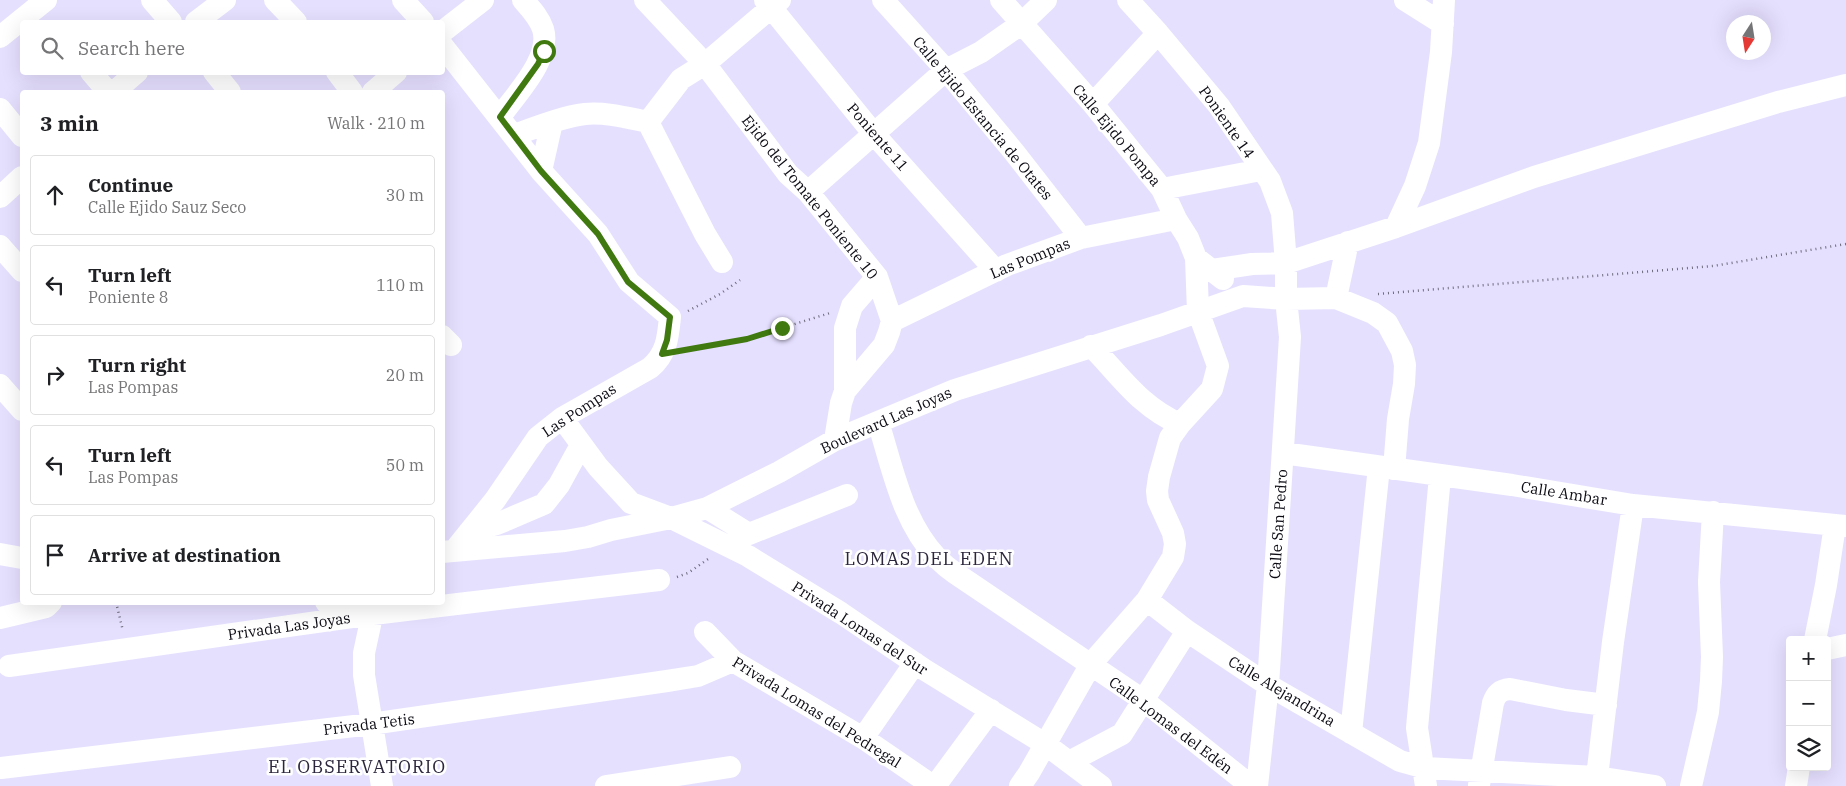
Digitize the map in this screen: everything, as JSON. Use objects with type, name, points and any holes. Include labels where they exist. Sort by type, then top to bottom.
[{"type":"street","points":[[152,0],[169,20]]},
{"type":"street","points":[[199,20],[225,0]]},
{"type":"street","points":[[275,0],[294,20]]},
{"type":"street","points":[[403,0],[421,20]]},
{"type":"street","points":[[445,30],[483,0]]},
{"type":"street","points":[[500,117],[538,64],[544,51],[544,30],[538,18],[523,0]]},
{"type":"street","name":"Ejido del Tomate Poniente 10","points":[[645,0],[705,64],[788,174],[808,192],[876,276],[892,321]]},
{"type":"street","name":"Calle Ejido Estancia de Otates","points":[[882,0],[946,70],[1014,152],[1081,238]]},
{"type":"street","name":"Calle Ejido Pompa","points":[[1001,0],[1093,104],[1162,189],[1176,219],[1204,264],[1244,296]]},
{"type":"street","points":[[808,192],[946,70],[968,60],[1021,24],[1046,0]]},
{"type":"street","name":"Poniente 14","points":[[1128,0],[1219,106],[1270,181],[1282,213],[1286,263]]},
{"type":"street","points":[[1405,0],[1442,24]]},
{"type":"street","points":[[1396,227],[1415,186],[1429,143],[1434,92],[1441,52],[1444,0]]},
{"type":"street","points":[[648,122],[681,80],[705,64],[772,3]]},
{"type":"street","name":"Poniente 11","points":[[772,3],[873,133],[996,271]]},
{"type":"street","points":[[23,20],[40,8]]},
{"type":"street","points":[[0,37],[20,22]]},
{"type":"street","points":[[1093,104],[1158,33]]},
{"type":"street","points":[[445,49],[541,171],[598,234],[628,282],[670,317],[667,340],[662,354]]},
{"type":"street","points":[[94,75],[106,90]]},
{"type":"street","points":[[116,90],[134,75]]},
{"type":"street","points":[[216,75],[228,90]]},
{"type":"street","points":[[339,75],[350,90]]},
{"type":"street","points":[[375,90],[393,75]]},
{"type":"street","points":[[1020,786],[1091,664],[1147,600],[1173,557],[1173,533],[1158,500],[1159,477],[1170,438],[1180,424],[1212,389],[1218,366],[1198,311],[1204,264],[1286,263],[1396,227],[1534,177],[1778,102],[1846,85]]},
{"type":"street","points":[[0,109],[20,134]]},
{"type":"street","points":[[514,135],[552,122],[587,114],[648,122]]},
{"type":"street","points":[[541,171],[552,122]]},
{"type":"street","points":[[648,122],[705,234],[722,262]]},
{"type":"street","points":[[1162,189],[1261,170]]},
{"type":"street","points":[[0,197],[20,179]]},
{"type":"street","name":"Las Pompas","points":[[892,321],[1007,265],[1081,238],[1176,219]]},
{"type":"street","points":[[1336,298],[1348,242]]},
{"type":"street","points":[[0,246],[20,269]]},
{"type":"street","name":"Calle San Pedro","points":[[1257,786],[1268,685],[1290,337],[1286,299],[1286,263]]},
{"type":"street","points":[[845,392],[845,328],[852,306],[876,276]]},
{"type":"street","points":[[1244,296],[1286,299],[1336,298],[1373,313],[1388,323],[1402,351],[1405,365],[1404,384],[1397,426],[1386,468],[1351,733]]},
{"type":"street","name":"Boulevard Las Joyas","points":[[448,552],[565,541],[672,518],[707,508],[779,472],[835,440],[954,390],[1161,325],[1244,296]]},
{"type":"street","points":[[835,440],[841,403],[845,392],[852,381],[884,345],[892,321]]},
{"type":"street","points":[[1091,346],[1112,366],[1142,402],[1166,418],[1180,424]]},
{"type":"street","name":"Las Pompas","points":[[448,552],[469,532],[495,500],[538,437],[562,418],[650,368],[662,354]]},
{"type":"street","points":[[0,385],[20,408]]},
{"type":"street","name":"Privada Lomas del Sur","points":[[562,418],[598,467],[631,503],[672,518],[748,556],[842,613],[915,663],[1045,744],[1101,786]]},
{"type":"street","name":"Calle Lomas del Edén","points":[[878,422],[908,514],[920,535],[937,558],[955,574],[1143,700],[1251,786]]},
{"type":"street","points":[[469,532],[497,524],[544,504],[559,485],[581,445]]},
{"type":"street","name":"Calle Ambar","points":[[1282,453],[1512,485],[1632,505],[1841,525]]},
{"type":"street","points":[[1425,777],[1417,728],[1440,476]]},
{"type":"street","points":[[726,546],[749,534],[847,495]]},
{"type":"street","points":[[1597,777],[1632,505]]},
{"type":"street","points":[[707,508],[749,534]]},
{"type":"street","points":[[1691,786],[1708,712],[1712,682],[1709,582],[1713,512]]},
{"type":"street","points":[[1816,636],[1841,525]]},
{"type":"street","name":"Privada Las Joyas","points":[[445,601],[659,580]]},
{"type":"street","name":"Calle Alejandrina","points":[[1147,600],[1187,631],[1268,685],[1425,777],[1597,777],[1655,786]]},
{"type":"street","points":[[0,618],[48,605]]},
{"type":"street","points":[[360,605],[374,608],[364,653],[364,675],[382,786]]},
{"type":"street","name":"Privada Las Joyas","points":[[9,666],[127,649],[374,608],[405,605]]},
{"type":"street","points":[[1069,762],[1122,734],[1187,631]]},
{"type":"street","name":"Privada Lomas del Pedregal","points":[[705,632],[733,661],[863,738],[934,786]]},
{"type":"street","points":[[1831,648],[1846,645]]},
{"type":"street","name":"Privada Tetis","points":[[1,768],[371,724],[698,676],[733,661]]},
{"type":"street","points":[[863,738],[915,663]]},
{"type":"street","points":[[1480,778],[1492,703],[1503,690],[1510,689],[1566,700],[1606,705]]},
{"type":"street","points":[[934,786],[991,710]]},
{"type":"street","points":[[606,786],[730,767]]},
{"type":"street","points":[[1796,786],[1798,771]]},
{"type":"path","points":[[1376,294],[1712,266],[1846,244]]},
{"type":"path","points":[[670,317],[697,307],[740,280]]},
{"type":"path","points":[[662,354],[747,339],[852,306]]},
{"type":"path","points":[[659,580],[688,573],[726,546]]},
{"type":"path","points":[[117,605],[127,649]]},
{"type":"district","name":"LOMAS DEL EDEN","points":[[929,558]]},
{"type":"district","name":"EL OBSERVATORIO","points":[[357,766]]},
{"type":"route","points":[[544,51],[538,64],[500,117],[541,171],[598,234],[628,282],[670,317],[666,347],[662,354],[747,339],[782,328]]}]
